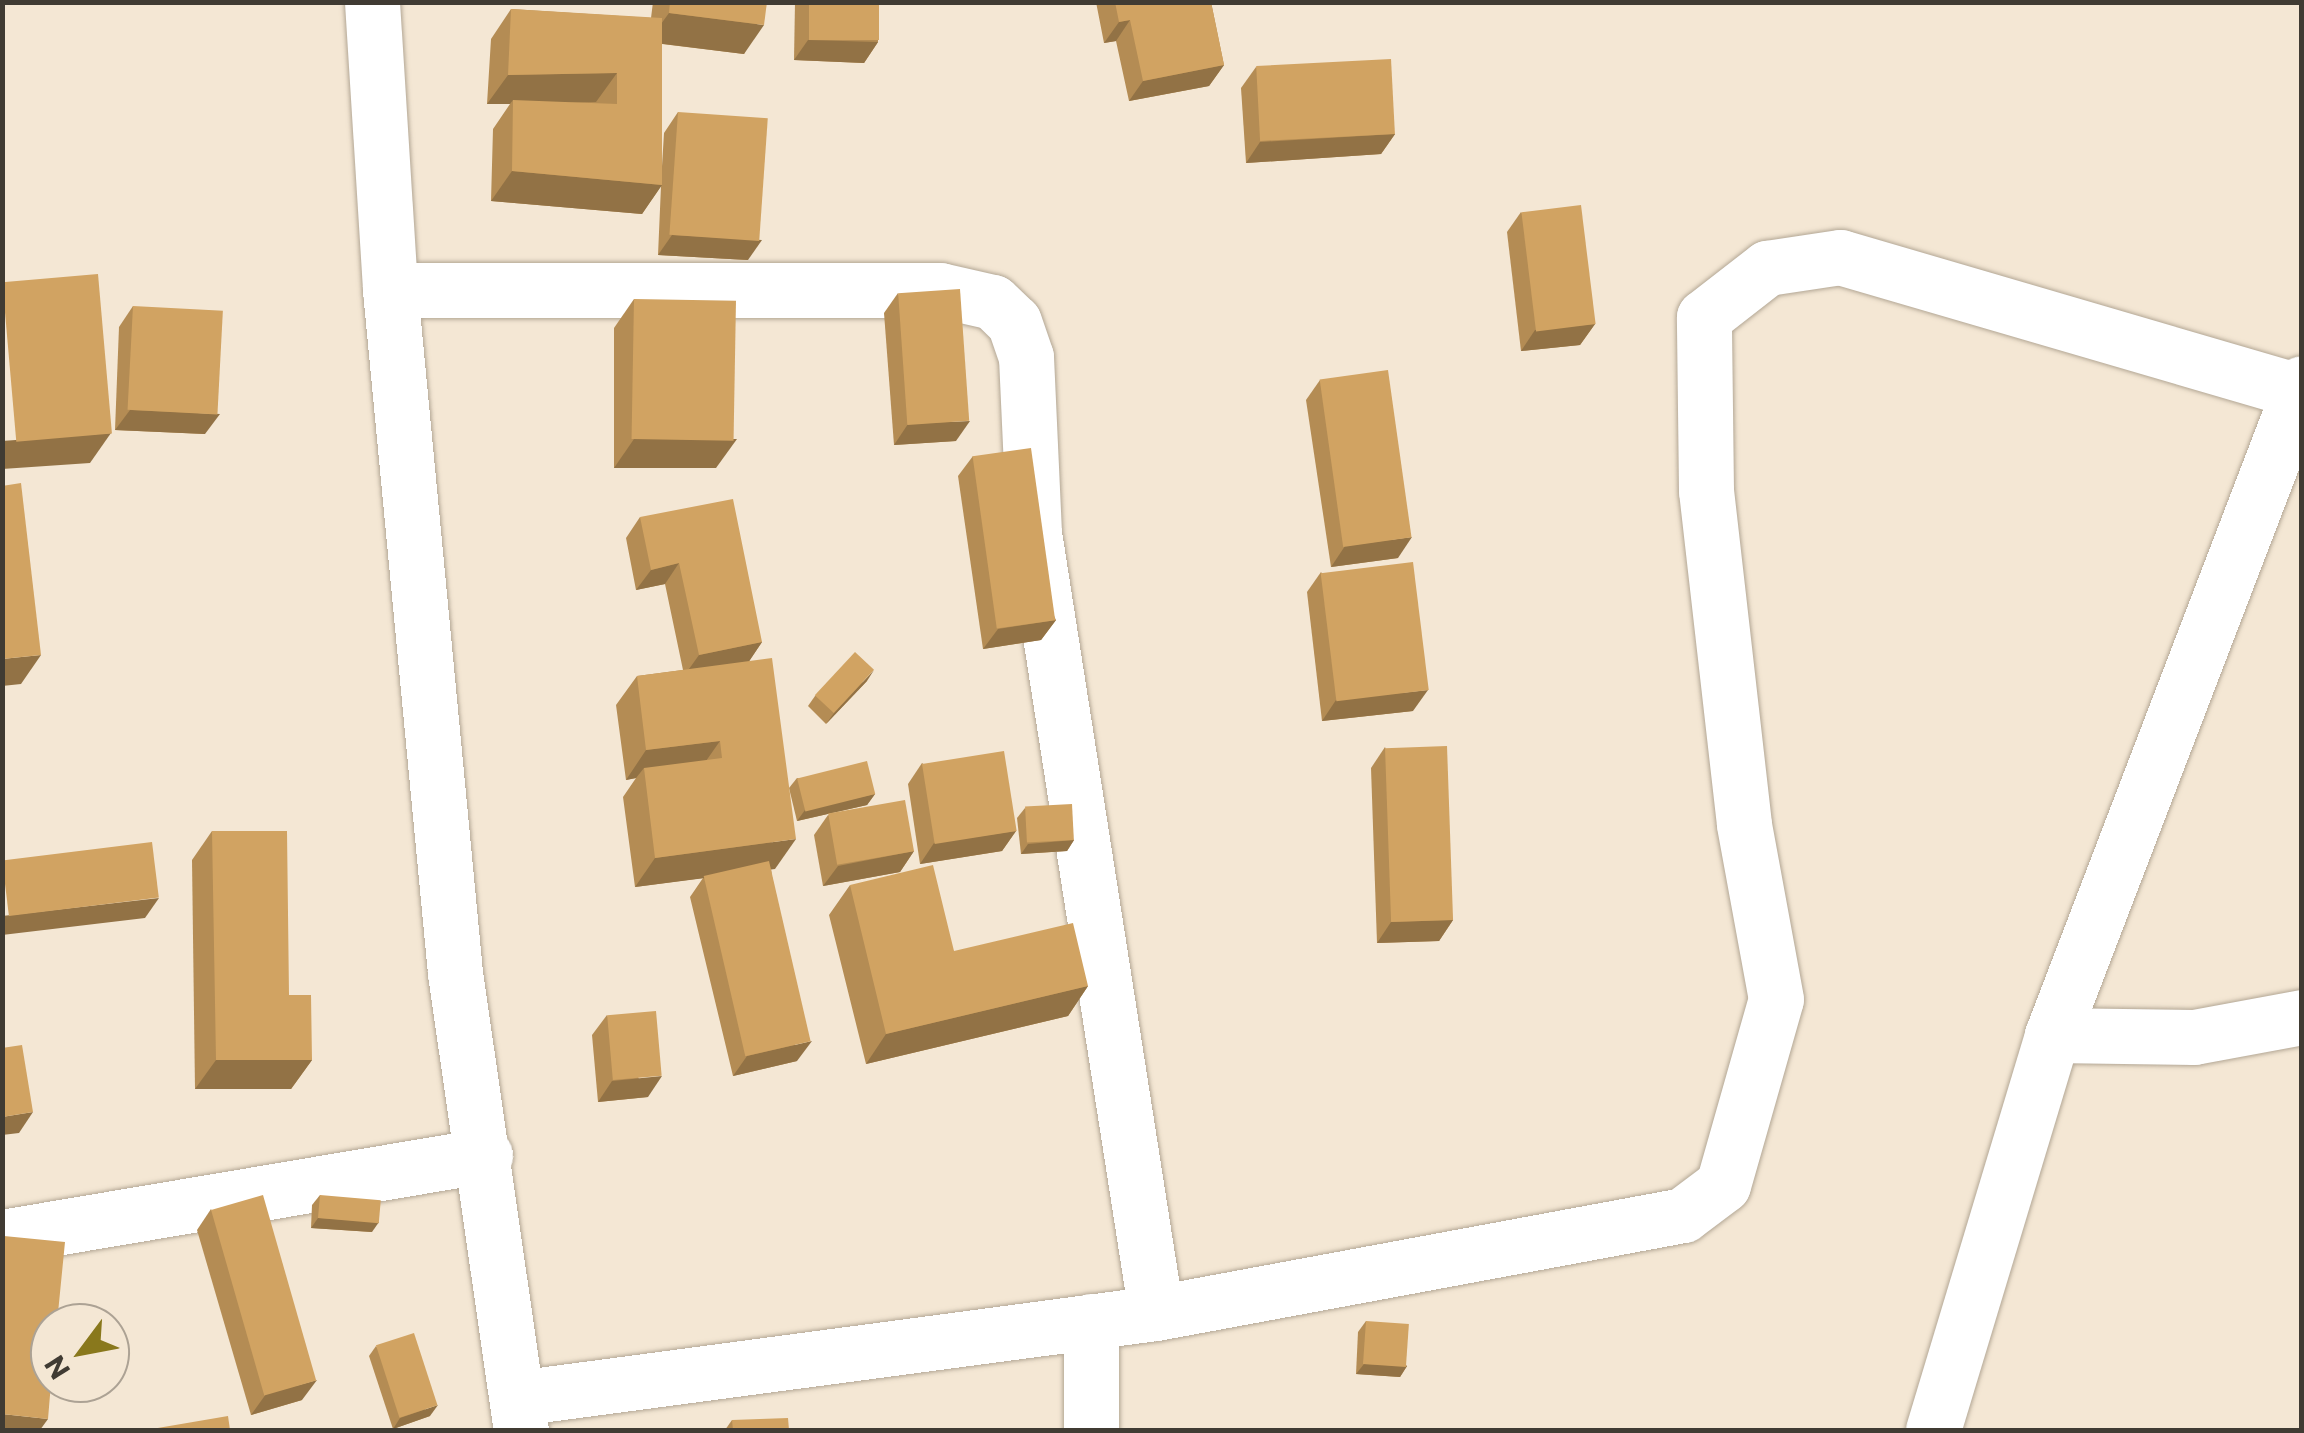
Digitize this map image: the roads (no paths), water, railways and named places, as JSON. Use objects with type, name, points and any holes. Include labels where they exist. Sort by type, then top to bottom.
[{"type":"street","points":[[372,2],[390,290],[455,973],[485,1156],[519,1414],[1156,1313],[1628,1228],[1683,1214],[1723,1185],[1776,999],[1744,824],[1708,511],[1704,317],[1768,268],[1840,257],[2300,387],[2052,1036],[1932,1430]]},
{"type":"street","points":[[390,290],[940,290],[993,302],[1014,322],[1026,357],[1034,533],[1156,1313]]},
{"type":"street","points":[[2052,1036],[2194,1038],[2302,1017]]},
{"type":"street","points":[[2,1238],[485,1156]]},
{"type":"street","points":[[1091,1321],[1092,1430]]}]
